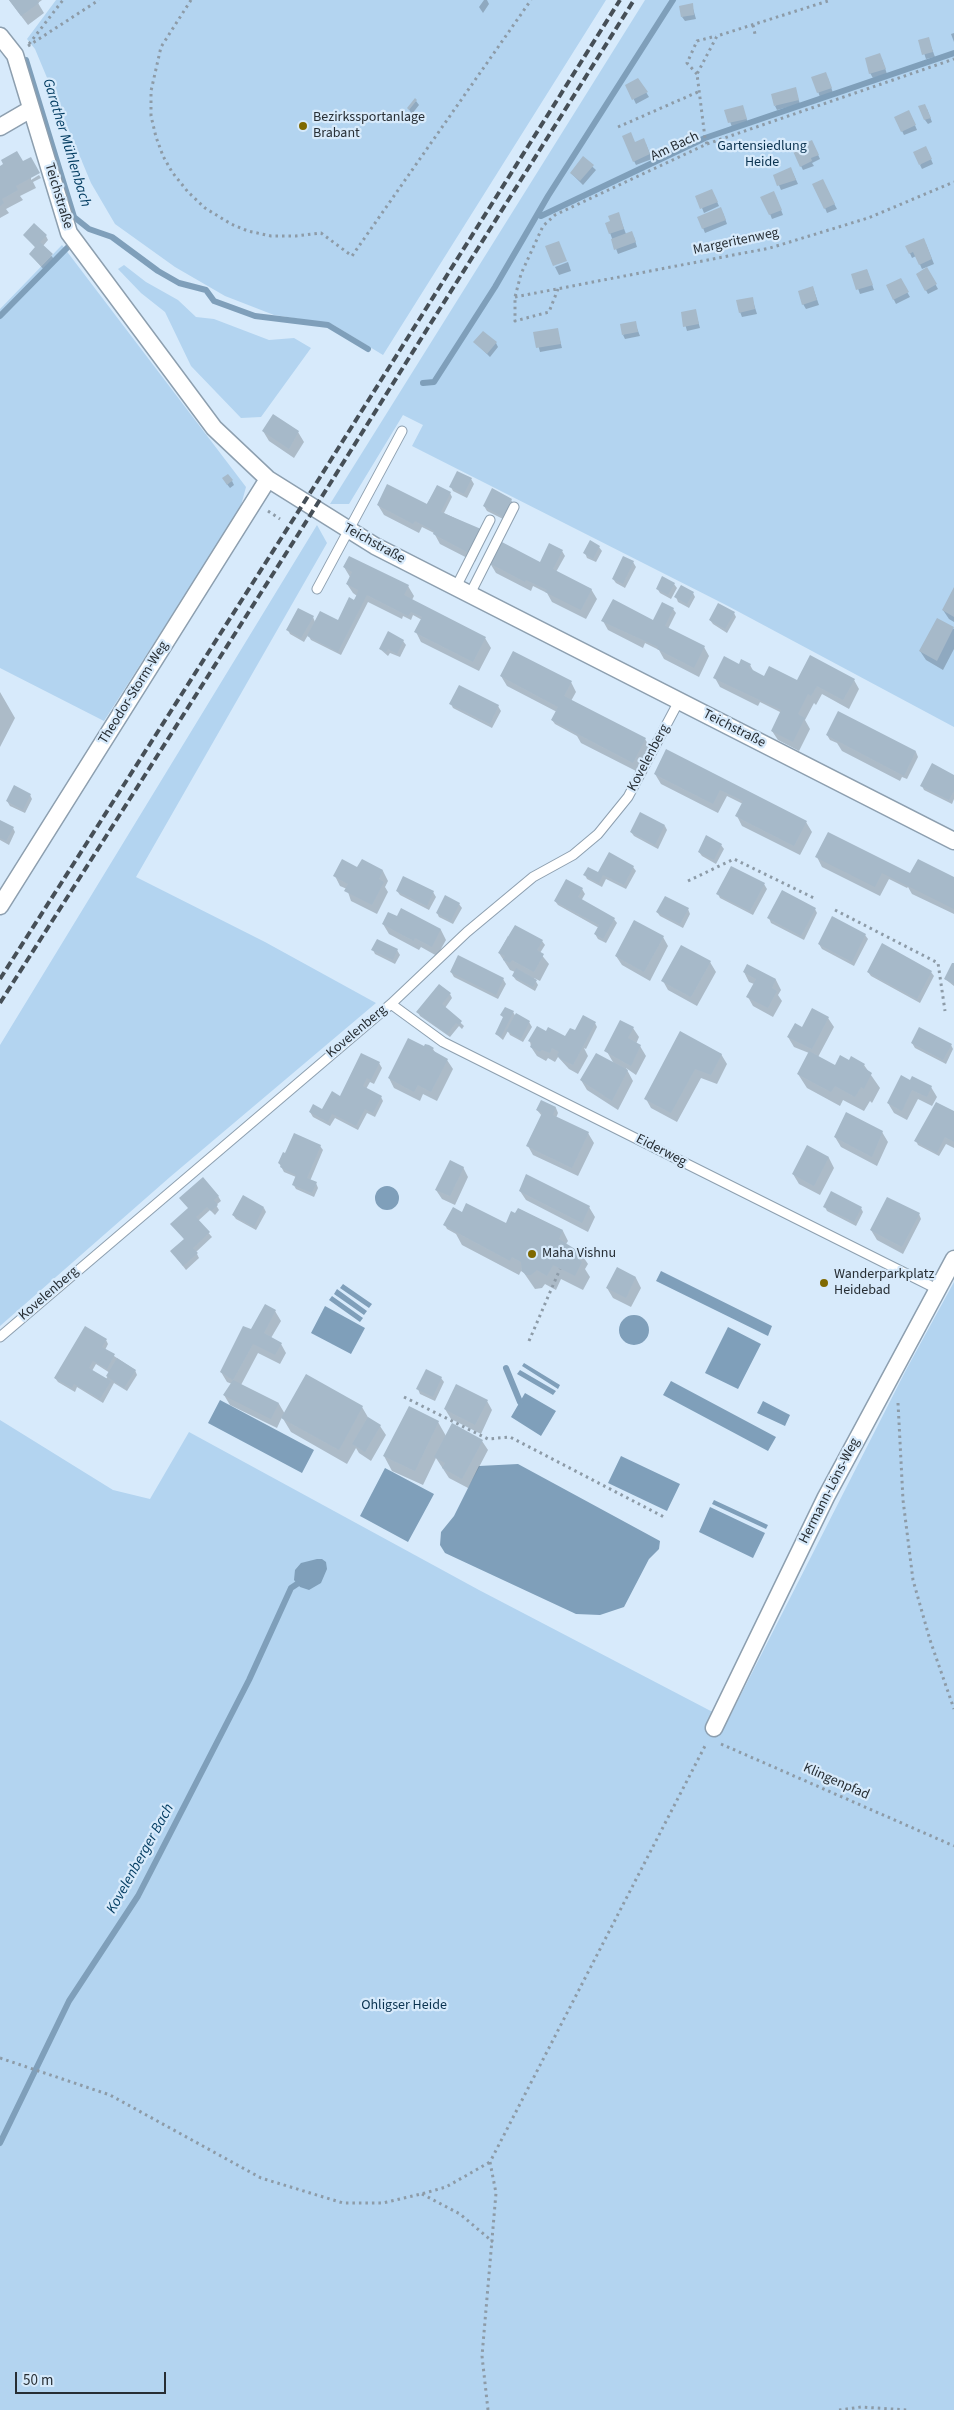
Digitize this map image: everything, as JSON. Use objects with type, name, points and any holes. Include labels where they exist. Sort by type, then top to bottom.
[{"type":"street","name":"Teichstraße","points":[[0,36],[14,55],[69,233],[214,428],[268,480],[347,531],[954,841]]},
{"type":"street","points":[[0,127],[31,109]]},
{"type":"street","name":"Theodor-Storm-Weg","points":[[0,906],[268,480]]},
{"type":"street","name":"Hermann-Löns-Weg","points":[[714,1736],[822,1504],[884,1385],[954,1259]]},
{"type":"lane","points":[[317,589],[402,431]]},
{"type":"lane","points":[[463,590],[514,507]]},
{"type":"lane","points":[[463,590],[490,520]]},
{"type":"lane","name":"Kovelenberg","points":[[0,1336],[391,1004],[467,932],[533,878],[573,856],[598,834],[628,797],[679,701]]},
{"type":"lane","name":"Eiderweg","points":[[391,1004],[443,1042],[937,1289]]},
{"type":"path","points":[[63,0],[26,48],[99,0]]},
{"type":"path","points":[[191,0],[161,47],[151,91],[151,116],[156,137],[163,156],[172,172],[204,208],[231,224],[248,231],[271,236],[321,233],[352,256],[531,0]]},
{"type":"path","points":[[708,144],[705,138],[697,74],[686,63],[697,41],[831,0]]},
{"type":"path","points":[[753,25],[755,34]]},
{"type":"path","points":[[697,74],[717,36]]},
{"type":"path","name":"Am Bach","points":[[558,289],[549,312],[514,321],[515,297],[529,255],[544,226],[555,215],[708,144],[954,59]]},
{"type":"path","points":[[618,127],[700,91]]},
{"type":"path","name":"Margeritenweg","points":[[515,297],[770,248],[868,218],[954,182]]},
{"type":"path","points":[[688,881],[734,859],[816,899]]},
{"type":"path","points":[[835,910],[938,964],[944,1011]]},
{"type":"path","points":[[529,1341],[560,1269]]},
{"type":"path","points":[[884,1385],[898,1400],[902,1492],[907,1546],[913,1580],[930,1640],[954,1709]]},
{"type":"path","points":[[404,1397],[488,1439],[510,1437],[664,1517]]},
{"type":"path","points":[[0,2058],[110,2095],[261,2178],[342,2203],[383,2203],[446,2187],[490,2162],[714,1736]]},
{"type":"path","name":"Klingenpfad","points":[[714,1736],[954,1846]]},
{"type":"path","points":[[488,2410],[482,2356],[496,2194],[490,2162]]},
{"type":"path","points":[[421,2194],[460,2214],[493,2242]]},
{"type":"path","points":[[839,2410],[861,2407],[906,2410]]},
{"type":"green space","points":[[56,0],[606,0],[383,355],[332,324],[274,315],[225,296],[175,267],[115,224],[91,183],[35,49],[27,39]]},
{"type":"green space","name":"Gartensiedlung Heide","points":[[645,0],[954,0],[954,727],[726,605],[412,446],[423,425],[403,415],[349,504],[330,504]]},
{"type":"green space","points":[[62,245],[246,487],[240,509],[104,721],[0,668],[0,309]]},
{"type":"green space","points":[[124,265],[146,282],[178,300],[196,317],[214,319],[269,340],[294,338],[311,348],[261,417],[241,418],[191,366],[165,312],[141,293],[118,269]]},
{"type":"green space","points":[[317,525],[327,543],[136,877],[265,942],[376,1003],[170,1177],[0,1326],[0,1045]]},
{"type":"green space","name":"Ohligser Heide","points":[[954,1282],[954,2410],[0,2410],[0,1420],[113,1490],[150,1499],[189,1432],[479,1590],[728,1720],[906,1370]]},
{"type":"shaded area","points":[[387,1186],[396,1189],[399,1198],[396,1207],[387,1210],[378,1207],[375,1198],[378,1189]]},
{"type":"shaded area","points":[[661,1271],[772,1326],[768,1336],[656,1281]]},
{"type":"shaded area","points":[[343,1284],[372,1304],[369,1308],[340,1288]]},
{"type":"shaded area","points":[[337,1289],[367,1311],[364,1315],[334,1294]]},
{"type":"shaded area","points":[[332,1296],[363,1318],[360,1322],[329,1300]]},
{"type":"shaded area","points":[[325,1306],[365,1328],[351,1354],[311,1333]]},
{"type":"shaded area","points":[[634,1315],[645,1319],[649,1330],[645,1341],[634,1345],[623,1341],[619,1330],[623,1319]]},
{"type":"shaded area","points":[[728,1327],[761,1344],[738,1389],[705,1373]]},
{"type":"shaded area","points":[[524,1363],[560,1385],[558,1389],[522,1366]]},
{"type":"shaded area","points":[[520,1370],[556,1391],[553,1395],[517,1374]]},
{"type":"shaded area","points":[[671,1381],[776,1437],[768,1451],[663,1395]]},
{"type":"shaded area","points":[[525,1393],[556,1411],[541,1436],[511,1417]]},
{"type":"shaded area","points":[[220,1400],[314,1450],[302,1473],[208,1423]]},
{"type":"shaded area","points":[[763,1401],[790,1415],[785,1426],[757,1413]]},
{"type":"shaded area","points":[[621,1456],[680,1484],[667,1511],[608,1483]]},
{"type":"shaded area","points":[[518,1464],[660,1541],[659,1549],[649,1559],[624,1607],[600,1615],[576,1614],[445,1553],[440,1545],[441,1532],[454,1516],[479,1466]]},
{"type":"shaded area","points":[[385,1468],[434,1494],[408,1542],[360,1516]]},
{"type":"shaded area","points":[[714,1500],[768,1525],[766,1529],[712,1504]]},
{"type":"shaded area","points":[[710,1507],[765,1533],[753,1558],[699,1532]]},
{"type":"shaded area","points":[[322,1559],[326,1562],[327,1569],[321,1583],[309,1590],[300,1587],[294,1580],[295,1570],[301,1563]]},
{"type":"building","points":[[9,0],[37,0],[39,3],[21,16]]},
{"type":"building","points":[[693,3],[694,15],[681,17],[679,6]]},
{"type":"building","points":[[929,37],[933,52],[922,55],[918,40]]},
{"type":"building","points":[[880,53],[886,69],[869,74],[865,58]]},
{"type":"building","points":[[826,72],[832,88],[817,93],[811,77]]},
{"type":"building","points":[[638,78],[648,92],[632,100],[625,85]]},
{"type":"building","points":[[796,87],[799,100],[774,106],[771,94]]},
{"type":"building","points":[[415,98],[417,100],[409,110],[407,108]]},
{"type":"building","points":[[925,104],[931,118],[924,120],[918,106]]},
{"type":"building","points":[[743,105],[747,119],[728,123],[724,110]]},
{"type":"building","points":[[909,110],[916,125],[901,132],[894,117]]},
{"type":"building","points":[[631,132],[635,142],[644,138],[650,154],[633,162],[622,136]]},
{"type":"building","points":[[812,140],[819,155],[811,158],[812,161],[800,167],[792,149]]},
{"type":"building","points":[[926,146],[932,159],[919,165],[913,152]]},
{"type":"building","points":[[17,151],[23,161],[31,157],[40,173],[16,186],[18,190],[2,199],[4,203],[0,206],[0,166],[3,164],[1,160]]},
{"type":"building","points":[[583,156],[594,165],[580,181],[570,173]]},
{"type":"building","points":[[791,167],[796,180],[777,186],[773,175]]},
{"type":"building","points":[[823,179],[835,204],[824,209],[812,184]]},
{"type":"building","points":[[712,189],[718,202],[700,209],[695,196]]},
{"type":"building","points":[[774,191],[782,210],[769,215],[760,197]]},
{"type":"building","points":[[721,207],[726,220],[702,229],[697,217]]},
{"type":"building","points":[[619,212],[624,229],[609,234],[605,223],[610,221],[608,216]]},
{"type":"building","points":[[34,223],[47,235],[40,242],[53,254],[41,266],[29,254],[35,247],[23,235]]},
{"type":"building","points":[[632,231],[636,242],[614,250],[611,239]]},
{"type":"building","points":[[924,238],[932,259],[919,265],[913,252],[909,254],[905,246]]},
{"type":"building","points":[[559,241],[567,261],[553,266],[545,246]]},
{"type":"building","points":[[927,267],[937,284],[925,291],[916,274]]},
{"type":"building","points":[[867,269],[873,285],[856,290],[851,274]]},
{"type":"building","points":[[901,278],[909,292],[893,300],[886,285]]},
{"type":"building","points":[[813,286],[817,300],[802,305],[798,291]]},
{"type":"building","points":[[753,297],[755,309],[739,313],[736,300]]},
{"type":"building","points":[[696,309],[699,324],[683,327],[681,312]]},
{"type":"building","points":[[636,321],[638,332],[622,335],[620,324]]},
{"type":"building","points":[[558,328],[561,344],[536,348],[533,332]]},
{"type":"building","points":[[483,331],[497,342],[487,354],[473,342]]},
{"type":"building","points":[[273,414],[299,431],[289,449],[262,431]]},
{"type":"building","points":[[457,471],[472,478],[464,494],[449,487]]},
{"type":"building","points":[[228,474],[233,480],[227,485],[222,478]]},
{"type":"building","points":[[387,484],[427,504],[437,485],[451,492],[441,512],[481,529],[469,553],[433,534],[434,531],[415,521],[413,524],[377,505]]},
{"type":"building","points":[[492,488],[512,499],[503,517],[483,506]]},
{"type":"building","points":[[590,540],[600,546],[593,559],[583,553]]},
{"type":"building","points":[[500,541],[540,562],[549,543],[563,550],[553,569],[592,589],[581,610],[545,592],[547,590],[526,580],[525,582],[489,563]]},
{"type":"building","points":[[349,556],[409,585],[404,595],[486,637],[473,662],[414,632],[422,617],[411,612],[408,616],[367,595],[338,652],[307,636],[320,611],[338,620],[349,597],[354,600],[358,590],[346,584],[352,572],[343,567]]},
{"type":"building","points":[[623,556],[634,561],[623,584],[612,579]]},
{"type":"building","points":[[662,576],[675,583],[668,595],[656,589]]},
{"type":"building","points":[[681,585],[694,592],[687,604],[674,597]]},
{"type":"building","points":[[954,587],[954,617],[942,610]]},
{"type":"building","points":[[613,599],[653,620],[662,602],[674,608],[665,626],[705,646],[694,668],[657,649],[658,647],[601,621]]},
{"type":"building","points":[[718,603],[735,612],[725,629],[709,620]]},
{"type":"building","points":[[298,608],[314,616],[301,638],[286,630]]},
{"type":"building","points":[[937,618],[954,627],[937,661],[919,651]]},
{"type":"building","points":[[388,631],[404,640],[397,654],[388,649],[386,652],[379,649]]},
{"type":"building","points":[[513,651],[572,681],[564,696],[646,738],[633,763],[551,720],[558,707],[500,676]]},
{"type":"building","points":[[810,655],[855,679],[843,700],[817,686],[811,696],[808,694],[798,714],[805,718],[793,742],[771,731],[781,710],[713,678],[724,656],[739,664],[741,659],[751,664],[749,668],[764,676],[769,666],[797,680]]},
{"type":"building","points":[[459,685],[499,705],[490,724],[449,704]]},
{"type":"building","points":[[838,711],[916,751],[904,776],[826,735]]},
{"type":"building","points":[[666,749],[807,821],[794,846],[735,816],[743,801],[720,790],[713,804],[654,774]]},
{"type":"building","points":[[932,763],[954,775],[954,791],[949,800],[920,786]]},
{"type":"building","points":[[14,785],[31,794],[23,810],[6,801]]},
{"type":"building","points":[[640,812],[665,825],[655,845],[630,832]]},
{"type":"building","points":[[0,820],[14,827],[6,841],[0,838]]},
{"type":"building","points":[[828,832],[910,873],[918,859],[954,877],[954,909],[882,873],[875,887],[815,857]]},
{"type":"building","points":[[706,835],[722,844],[714,860],[698,852]]},
{"type":"building","points":[[609,852],[634,866],[624,885],[603,875],[599,883],[583,875],[588,867],[598,872]]},
{"type":"building","points":[[342,859],[357,867],[362,859],[383,870],[379,879],[384,882],[372,905],[344,891],[348,884],[333,876]]},
{"type":"building","points":[[731,866],[765,883],[750,911],[716,894]]},
{"type":"building","points":[[403,876],[434,891],[427,906],[396,891]]},
{"type":"building","points":[[566,879],[583,888],[578,897],[615,918],[603,939],[594,934],[599,925],[554,901]]},
{"type":"building","points":[[782,890],[816,908],[801,936],[767,918]]},
{"type":"building","points":[[445,895],[460,903],[451,921],[436,913]]},
{"type":"building","points":[[665,896],[689,908],[680,924],[656,912]]},
{"type":"building","points":[[401,908],[441,929],[432,947],[415,938],[414,941],[382,924],[388,912],[397,916]]},
{"type":"building","points":[[832,916],[866,934],[852,962],[818,944]]},
{"type":"building","points":[[634,920],[664,936],[644,972],[615,956]]},
{"type":"building","points":[[515,925],[543,940],[537,950],[544,954],[534,972],[512,960],[510,963],[503,960],[505,956],[498,953]]},
{"type":"building","points":[[377,939],[398,949],[393,960],[371,950]]},
{"type":"building","points":[[882,943],[932,971],[917,999],[867,972]]},
{"type":"building","points":[[681,945],[711,961],[691,997],[661,981]]},
{"type":"building","points":[[458,955],[504,978],[496,995],[450,972]]},
{"type":"building","points":[[952,963],[954,963],[954,984],[944,979]]},
{"type":"building","points":[[747,964],[776,979],[772,988],[777,991],[768,1008],[746,997],[756,979],[743,972]]},
{"type":"building","points":[[516,968],[537,980],[533,987],[512,976]]},
{"type":"building","points":[[439,984],[451,993],[442,1004],[462,1021],[459,1025],[456,1023],[447,1034],[416,1012]]},
{"type":"building","points":[[505,1007],[514,1011],[501,1037],[495,1034],[503,1017],[500,1015]]},
{"type":"building","points":[[812,1008],[829,1017],[812,1049],[787,1037],[795,1023],[802,1027]]},
{"type":"building","points":[[516,1013],[530,1021],[521,1039],[506,1031]]},
{"type":"building","points":[[583,1015],[596,1022],[573,1065],[562,1060],[557,1055],[559,1052],[552,1048],[550,1053],[542,1050],[540,1052],[530,1047],[532,1043],[528,1041],[537,1026],[546,1031],[548,1027],[565,1036],[570,1028],[575,1030]]},
{"type":"building","points":[[620,1020],[634,1027],[628,1038],[641,1045],[631,1066],[604,1051]]},
{"type":"building","points":[[919,1027],[952,1044],[943,1060],[911,1043]]},
{"type":"building","points":[[680,1031],[722,1054],[711,1075],[695,1069],[671,1113],[644,1099]]},
{"type":"building","points":[[408,1038],[424,1046],[425,1044],[429,1045],[434,1048],[432,1050],[448,1059],[431,1092],[418,1085],[414,1092],[388,1078]]},
{"type":"building","points":[[809,1051],[835,1065],[840,1055],[849,1060],[851,1056],[865,1064],[863,1067],[872,1073],[864,1089],[861,1087],[855,1097],[835,1086],[831,1092],[797,1074]]},
{"type":"building","points":[[361,1053],[380,1062],[371,1080],[367,1078],[363,1086],[382,1096],[373,1113],[365,1109],[356,1126],[332,1114],[328,1122],[309,1112],[313,1104],[322,1109],[332,1091],[340,1096]]},
{"type":"building","points":[[596,1053],[628,1070],[612,1101],[580,1080]]},
{"type":"building","points":[[901,1075],[910,1080],[912,1076],[932,1086],[927,1097],[912,1090],[902,1111],[887,1103]]},
{"type":"building","points":[[541,1100],[556,1107],[553,1115],[589,1132],[572,1168],[526,1146],[542,1113],[536,1110]]},
{"type":"building","points":[[936,1102],[954,1111],[954,1142],[945,1137],[937,1153],[914,1141]]},
{"type":"building","points":[[846,1112],[883,1131],[872,1157],[834,1137]]},
{"type":"building","points":[[294,1133],[321,1145],[307,1178],[317,1182],[312,1193],[292,1185],[296,1175],[280,1167],[281,1165],[278,1163]]},
{"type":"building","points":[[807,1145],[829,1157],[814,1186],[792,1174]]},
{"type":"building","points":[[450,1160],[464,1167],[450,1196],[435,1190]]},
{"type":"building","points":[[526,1174],[590,1206],[582,1223],[519,1191]]},
{"type":"building","points":[[203,1177],[219,1196],[214,1200],[218,1205],[211,1211],[207,1207],[196,1217],[210,1232],[193,1248],[198,1253],[183,1266],[170,1251],[184,1239],[170,1224],[188,1208],[179,1198]]},
{"type":"building","points":[[831,1191],[862,1207],[854,1222],[823,1207]]},
{"type":"building","points":[[243,1195],[264,1207],[254,1227],[232,1215]]},
{"type":"building","points":[[887,1197],[920,1213],[902,1247],[870,1230]]},
{"type":"building","points":[[466,1203],[506,1223],[511,1211],[515,1213],[518,1208],[563,1230],[559,1239],[583,1254],[580,1260],[582,1262],[575,1276],[553,1265],[547,1276],[537,1270],[531,1275],[526,1275],[522,1271],[521,1262],[512,1257],[510,1261],[443,1225],[453,1207],[462,1212]]},
{"type":"building","points":[[617,1267],[636,1277],[626,1298],[606,1288]]},
{"type":"building","points":[[265,1304],[276,1310],[264,1333],[282,1343],[275,1355],[253,1344],[233,1380],[220,1372],[243,1326],[251,1329]]},
{"type":"building","points":[[85,1326],[107,1339],[102,1347],[115,1354],[107,1369],[93,1361],[89,1368],[111,1381],[100,1399],[74,1384],[72,1388],[54,1378]]},
{"type":"building","points":[[117,1358],[136,1370],[124,1388],[106,1376]]},
{"type":"building","points":[[426,1369],[442,1377],[433,1397],[416,1389]]},
{"type":"building","points":[[306,1374],[363,1406],[339,1450],[281,1418]]},
{"type":"building","points":[[233,1380],[279,1403],[271,1419],[223,1395]]},
{"type":"building","points":[[456,1384],[488,1400],[475,1425],[444,1409]]},
{"type":"building","points":[[409,1406],[439,1421],[415,1471],[383,1456]]},
{"type":"building","points":[[368,1417],[381,1425],[365,1452],[352,1444]]},
{"type":"building","points":[[452,1423],[483,1440],[462,1479],[442,1468],[445,1463],[434,1457]]},
{"type":"waterway","points":[[423,383],[434,382],[495,287],[548,196],[673,0]]},
{"type":"waterway","points":[[541,216],[705,138],[954,53]]},
{"type":"waterway","points":[[26,60],[74,217],[89,229],[112,237],[158,271],[179,283],[206,290],[214,301],[255,316],[328,325],[368,349]]},
{"type":"waterway","name":"Garather Mühlenbach","points":[[0,316],[67,248]]},
{"type":"waterway","points":[[506,1368],[520,1402]]},
{"type":"waterway","name":"Kovelenberger Bach","points":[[0,2143],[69,2001],[138,1896],[249,1680],[291,1588],[297,1584]]},
{"type":"railway","points":[[0,979],[312,490],[620,0]]},
{"type":"railway","points":[[0,1003],[299,533],[634,0]]},
{"type":"place","name":"Bezirkssportanlage Brabant","points":[[303,126]]},
{"type":"place","name":"Maha Vishnu","points":[[532,1254]]},
{"type":"place","name":"Wanderparkplatz Heidebad","points":[[824,1283]]}]
